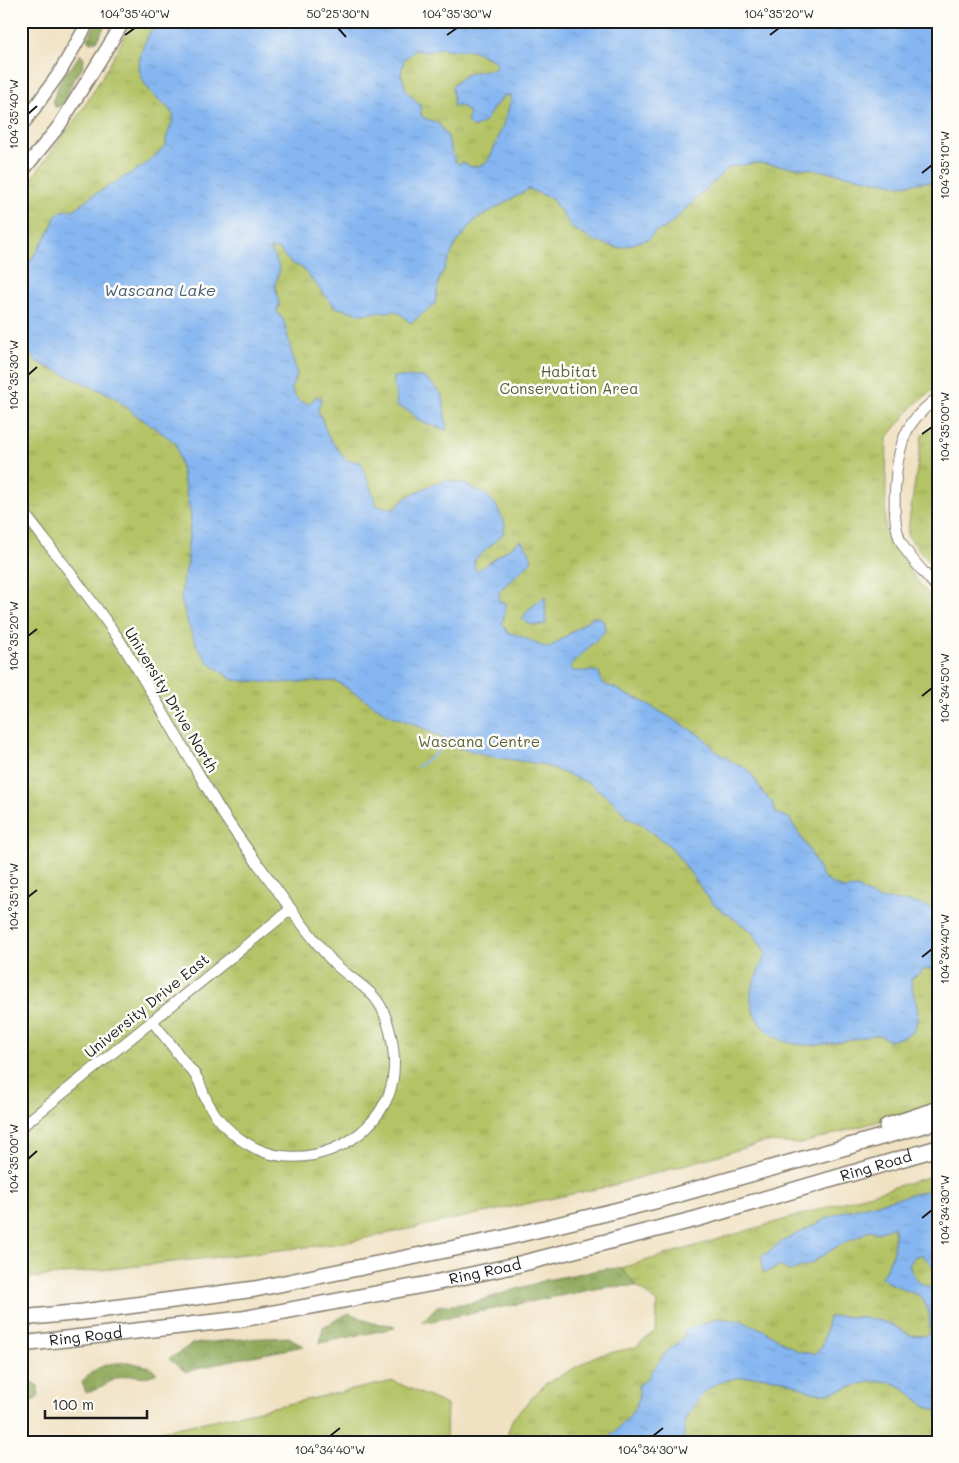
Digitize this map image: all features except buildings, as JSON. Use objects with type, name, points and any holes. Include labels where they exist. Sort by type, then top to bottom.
[{"type":"highway","points":[[651,1202],[938,1109]]},
{"type":"highway","name":"Ring Road","points":[[21,1318],[83,1312],[255,1288],[504,1238],[651,1202],[938,1121]]},
{"type":"highway","name":"Ring Road","points":[[21,1344],[242,1319],[434,1283],[512,1266],[696,1219],[938,1148]]},
{"type":"main road","points":[[21,127],[60,72],[89,21]]},
{"type":"main road","points":[[21,173],[59,126],[124,21]]},
{"type":"street","points":[[938,397],[918,415],[906,433],[900,450],[894,498],[895,521],[902,543],[938,589]]},
{"type":"street","name":"University Drive North","points":[[21,510],[72,574],[118,639],[218,806],[291,909],[333,962],[362,984],[383,1011],[394,1049],[394,1070],[390,1092],[372,1122],[346,1143],[322,1154],[308,1157],[289,1158],[270,1154],[255,1148],[236,1136],[220,1122],[205,1098],[197,1078],[152,1021]]},
{"type":"street","name":"University Drive East","points":[[21,1127],[291,909]]},
{"type":"green space","points":[[97,21],[107,21],[97,41],[90,42],[88,38]]},
{"type":"green space","name":"Wascana Centre","points":[[133,21],[938,21],[938,386],[915,404],[887,438],[885,530],[914,577],[938,606],[938,1104],[800,1144],[765,1142],[610,1186],[343,1243],[21,1279],[21,190],[30,181],[84,107]]},
{"type":"green space","points":[[80,54],[84,58],[81,69],[61,106],[55,107],[53,100],[62,76],[73,65]]},
{"type":"green space","points":[[938,423],[938,573],[907,535],[922,435]]},
{"type":"green space","points":[[938,1174],[938,1442],[505,1442],[513,1418],[545,1384],[596,1356],[636,1347],[656,1330],[657,1303],[637,1286],[621,1268]]},
{"type":"green space","points":[[621,1268],[637,1286],[606,1287],[421,1323],[437,1306],[472,1303],[546,1280],[604,1269]]},
{"type":"green space","points":[[349,1313],[372,1323],[393,1325],[395,1328],[320,1343],[323,1327]]},
{"type":"green space","points":[[289,1337],[304,1346],[228,1361],[186,1372],[169,1359],[192,1344]]},
{"type":"green space","points":[[129,1362],[150,1367],[157,1373],[148,1376],[121,1377],[86,1393],[82,1382],[98,1368],[108,1364]]},
{"type":"green space","points":[[21,1378],[27,1378],[38,1386],[39,1396],[33,1401],[21,1395]]},
{"type":"green space","points":[[393,1381],[447,1405],[446,1442],[112,1442]]},
{"type":"water","name":"Wascana Lake","points":[[156,21],[938,21],[938,181],[900,185],[812,169],[757,163],[729,167],[667,227],[655,232],[649,239],[619,248],[594,241],[572,228],[552,199],[529,189],[475,220],[456,244],[439,280],[435,304],[411,323],[397,311],[360,314],[335,307],[301,267],[292,264],[279,250],[270,248],[280,269],[275,285],[279,303],[277,312],[284,321],[297,375],[291,388],[297,399],[305,403],[309,404],[315,397],[322,397],[318,410],[328,436],[346,460],[361,462],[377,506],[394,509],[407,497],[431,485],[447,480],[465,484],[485,494],[496,505],[505,524],[503,534],[475,560],[474,566],[477,571],[521,540],[529,551],[532,561],[499,591],[499,602],[504,601],[506,608],[502,623],[508,633],[518,635],[549,648],[593,617],[600,617],[604,623],[605,631],[570,666],[573,671],[599,672],[602,682],[608,686],[639,699],[703,737],[716,751],[749,770],[763,793],[772,802],[776,813],[789,818],[823,877],[831,883],[843,889],[859,888],[867,894],[881,899],[910,902],[938,911],[938,968],[925,969],[911,979],[918,1010],[913,1032],[889,1041],[882,1036],[875,1035],[828,1044],[811,1045],[795,1044],[781,1040],[768,1032],[757,1019],[751,1004],[752,988],[766,953],[751,931],[713,904],[672,848],[643,825],[627,817],[613,801],[589,783],[541,764],[494,757],[459,748],[414,724],[391,716],[336,681],[276,683],[233,680],[209,663],[198,648],[188,624],[181,598],[183,579],[188,563],[187,552],[191,517],[176,443],[113,396],[37,362],[27,349],[25,333],[30,322],[29,318],[21,311],[21,295],[27,266],[51,229],[55,217],[62,211],[75,209],[90,197],[145,165],[166,145],[166,139],[174,117],[145,85],[139,67],[142,49]],"holes":[[[439,48],[472,50],[495,61],[497,66],[495,69],[465,75],[452,87],[454,106],[457,107],[457,104],[467,110],[469,115],[467,122],[473,128],[486,120],[504,95],[509,95],[511,100],[493,151],[486,163],[482,165],[471,167],[463,162],[459,164],[455,161],[448,137],[438,123],[424,118],[421,114],[420,105],[407,92],[401,74],[404,59],[416,50],[427,52]]]},
{"type":"water","points":[[393,377],[423,377],[432,384],[443,397],[447,430],[419,421],[411,412],[397,406]]},
{"type":"water","points":[[544,597],[546,624],[533,625],[522,619],[528,610]]},
{"type":"water","points":[[938,1188],[938,1276],[932,1265],[922,1255],[913,1257],[909,1265],[915,1278],[924,1285],[934,1287],[938,1279],[938,1411],[926,1406],[905,1389],[884,1381],[874,1381],[837,1391],[818,1393],[774,1378],[743,1377],[722,1382],[704,1393],[687,1419],[683,1442],[606,1442],[634,1410],[639,1394],[638,1385],[646,1380],[666,1352],[683,1339],[685,1330],[719,1318],[741,1321],[764,1330],[797,1351],[814,1354],[822,1347],[829,1317],[843,1316],[874,1319],[893,1325],[909,1335],[925,1336],[930,1332],[929,1313],[922,1297],[887,1282],[881,1277],[892,1253],[894,1226],[878,1233],[871,1230],[836,1247],[810,1264],[789,1271],[780,1266],[763,1273],[762,1256],[783,1241],[838,1213]]},
{"type":"waterway","points":[[21,323],[30,322]]},
{"type":"waterway","points":[[417,767],[437,753],[440,747],[449,741]]},
{"type":"park label","name":"Habitat Conservation Area","points":[[569,380]]}]
